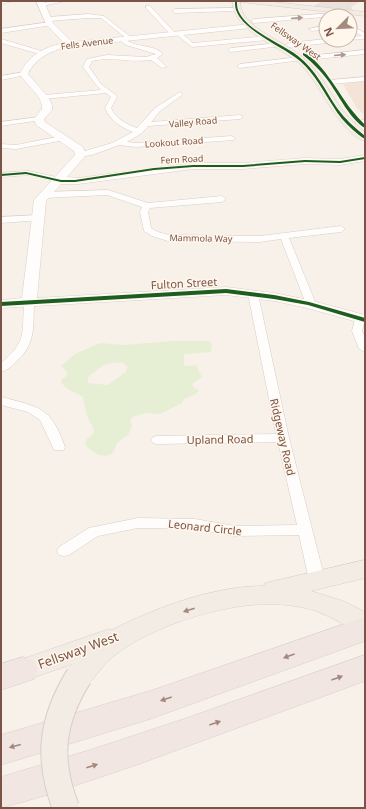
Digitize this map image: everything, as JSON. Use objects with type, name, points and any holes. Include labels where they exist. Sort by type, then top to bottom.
[{"type":"highway","points":[[1,750],[150,705],[359,622]]},
{"type":"highway","points":[[1,793],[139,750],[365,668]]},
{"type":"main road","points":[[245,1],[318,12]]},
{"type":"main road","name":"Fellsway West","points":[[245,1],[245,11],[252,24],[267,38],[284,45]]},
{"type":"main road","name":"Fellsway West","points":[[235,5],[240,16],[323,72],[347,108],[363,123]]},
{"type":"main road","name":"Fellsway West","points":[[304,59],[317,76],[340,114],[365,138]]},
{"type":"main road","points":[[66,808],[59,790],[54,768],[54,736],[60,711],[69,690],[79,676],[104,649],[128,633],[189,609],[365,569]]},
{"type":"main road","points":[[226,601],[256,596],[279,595],[315,601],[359,622]]},
{"type":"main road","name":"Fellsway West","points":[[8,674],[51,661],[153,622]]},
{"type":"street","points":[[1,2],[9,1]]},
{"type":"street","points":[[64,1],[41,2],[50,21],[70,45]]},
{"type":"street","points":[[175,11],[235,5]]},
{"type":"street","points":[[148,8],[176,34],[192,45],[267,38]]},
{"type":"street","points":[[1,31],[50,21],[102,16],[126,38],[128,44],[160,53],[158,56],[153,58],[104,56],[89,60],[86,64],[87,70],[99,85],[114,97],[109,105],[109,110],[122,124],[139,131]]},
{"type":"street","points":[[252,24],[318,16]]},
{"type":"street","name":"Fells Avenue","points":[[24,74],[28,67],[43,53],[56,48],[126,38],[176,34],[252,24]]},
{"type":"street","points":[[312,29],[318,28]]},
{"type":"street","points":[[1,41],[43,53]]},
{"type":"street","points":[[231,50],[318,42]]},
{"type":"street","points":[[240,66],[365,52]]},
{"type":"street","points":[[153,58],[164,67]]},
{"type":"street","points":[[1,78],[24,74],[30,84],[47,103],[47,110],[39,119],[2,123]]},
{"type":"street","points":[[331,82],[365,79]]},
{"type":"street","points":[[44,98],[108,91]]},
{"type":"street","points":[[1,369],[16,356],[25,344],[27,338],[29,302],[40,200],[81,155],[117,143],[139,131],[156,111],[180,94]]},
{"type":"street","name":"Valley Road","points":[[146,124],[240,118]]},
{"type":"street","points":[[39,119],[42,125],[79,150],[81,155]]},
{"type":"street","points":[[1,146],[22,146],[62,138]]},
{"type":"street","name":"Lookout Road","points":[[117,143],[136,144],[231,138]]},
{"type":"street","name":"Fern Road","points":[[1,175],[26,173],[68,182],[161,169],[201,166],[243,166],[305,161],[340,162],[365,158]]},
{"type":"street","points":[[44,195],[108,192],[147,206],[171,202],[222,199]]},
{"type":"street","name":"Mammola Way","points":[[147,206],[144,212],[147,229],[164,237],[260,239],[284,236]]},
{"type":"street","points":[[1,220],[38,218]]},
{"type":"street","points":[[311,304],[284,236],[341,229]]},
{"type":"street","name":"Fulton Street","points":[[1,304],[204,291],[231,291],[311,304],[362,320]]},
{"type":"street","name":"Ridgeway Road","points":[[253,294],[282,438],[317,580]]},
{"type":"street","points":[[362,320],[357,331],[365,349]]},
{"type":"street","points":[[1,401],[28,408],[44,416],[54,431],[59,447]]},
{"type":"street","name":"Upland Road","points":[[157,440],[282,438]]},
{"type":"street","name":"Leonard Circle","points":[[64,551],[94,532],[138,523],[195,524],[235,531],[304,530]]},
{"type":"shaded area","points":[[323,1],[360,1],[352,8],[311,7]]},
{"type":"shaded area","points":[[365,81],[365,116],[356,107],[343,84]]},
{"type":"green space","points":[[172,341],[209,341],[212,345],[211,352],[184,354],[184,366],[196,365],[202,377],[192,384],[194,388],[199,390],[196,394],[184,399],[182,403],[160,414],[145,413],[132,417],[130,422],[132,426],[128,435],[117,443],[113,453],[106,456],[99,455],[88,448],[85,444],[86,440],[94,433],[93,428],[85,408],[83,397],[68,389],[61,383],[62,379],[67,376],[67,372],[61,366],[75,354],[100,343],[124,345]],"holes":[[[120,362],[124,364],[127,367],[126,372],[108,385],[88,383],[88,377],[103,365]]]},
{"type":"cycle path","points":[[236,1],[236,9],[241,17],[258,33],[296,56],[303,62],[314,74],[342,116],[365,138]]},
{"type":"cycle path","points":[[304,54],[322,70],[349,109],[365,127]]},
{"type":"cycle path","points":[[1,175],[26,173],[61,181],[75,181],[154,169],[193,166],[243,166],[305,161],[340,162],[365,158]]},
{"type":"cycle path","points":[[1,304],[226,291],[274,297],[309,304],[365,320]]}]
